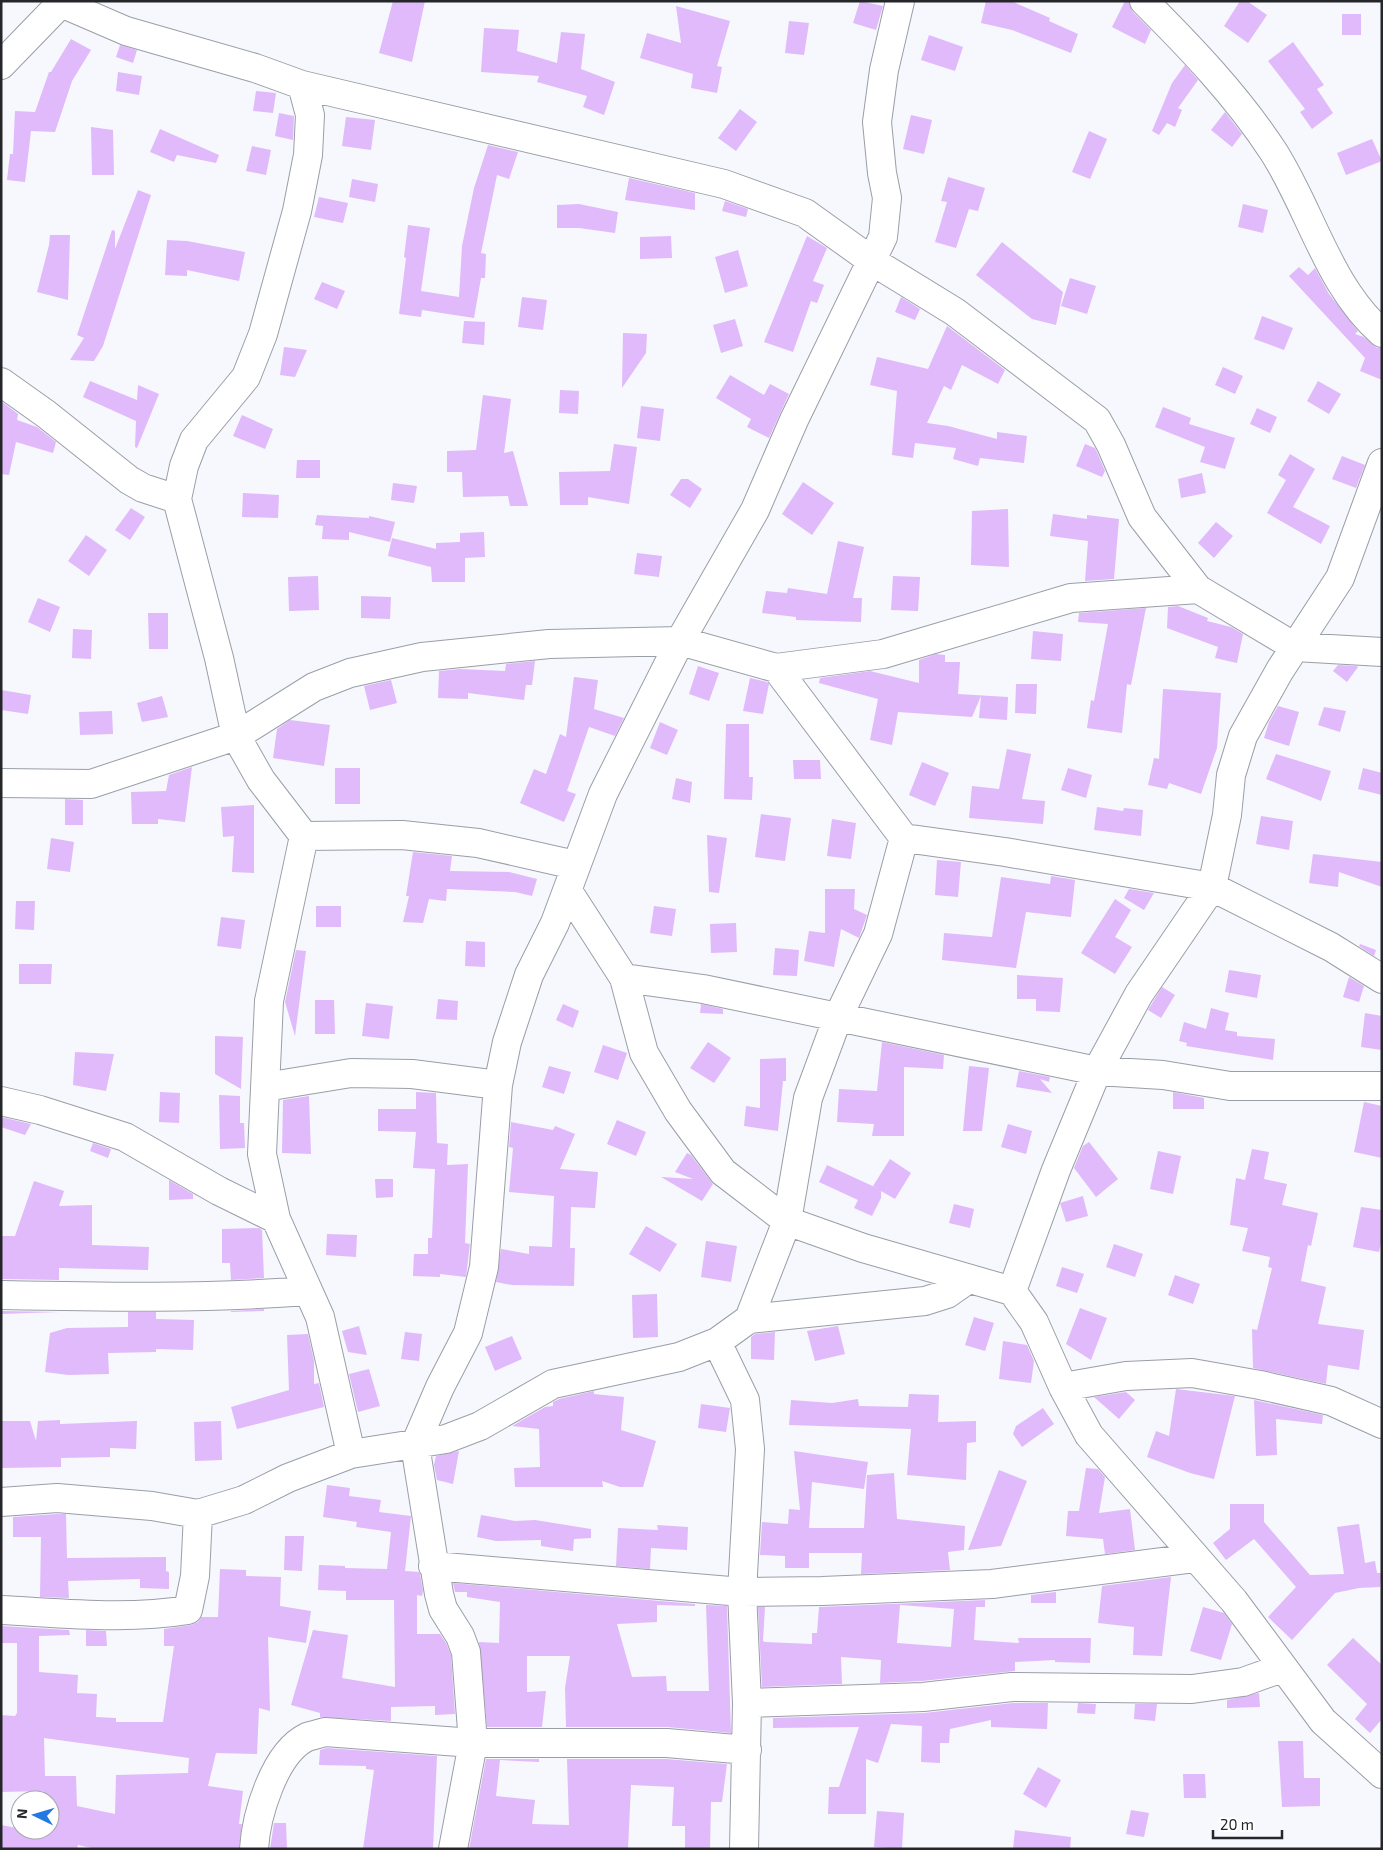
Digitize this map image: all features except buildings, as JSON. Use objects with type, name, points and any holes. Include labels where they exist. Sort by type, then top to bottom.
[{"type":"street","points":[[453,1849],[473,1743],[466,1652],[460,1636],[443,1608],[433,1566],[415,1445],[440,1387],[468,1333],[484,1267],[498,1085],[507,1042],[529,975],[568,891],[575,865],[603,794],[680,641],[755,510],[794,420],[883,237],[887,198],[876,122],[884,70],[900,1]]},
{"type":"street","points":[[1144,1],[1221,81],[1273,151],[1302,203],[1329,263],[1364,317],[1382,333]]},
{"type":"street","points":[[1,65],[62,2],[126,31],[255,68],[302,85],[724,184],[805,213],[872,261],[955,312],[1097,420],[1111,445],[1142,516],[1198,589],[1295,647],[1382,652]]},
{"type":"street","points":[[302,85],[310,115],[308,155],[297,211],[263,334],[246,377],[194,440],[184,466],[177,499],[217,648],[236,736],[261,780],[304,836],[269,1000],[262,1154],[276,1219],[320,1317],[351,1454]]},
{"type":"street","points":[[1,382],[46,414],[129,480],[143,488],[177,499]]},
{"type":"street","points":[[1012,1291],[1056,1170],[1097,1071],[1139,994],[1212,887],[1228,815],[1231,775],[1243,736],[1295,647],[1340,578],[1382,463]]},
{"type":"street","points":[[1,783],[91,784],[236,736],[314,687],[350,673],[413,659],[549,644],[680,641],[776,668],[883,654],[1071,598],[1198,589]]},
{"type":"street","points":[[776,668],[904,838],[1212,887],[1331,947],[1382,979]]},
{"type":"street","points":[[304,836],[412,836],[478,844],[575,865]]},
{"type":"street","points":[[749,1319],[786,1221],[808,1098],[838,1017],[878,934],[904,838]]},
{"type":"street","points":[[568,891],[624,978],[644,1053],[678,1111],[723,1172],[786,1221],[967,1280],[1012,1291],[1034,1322],[1063,1386],[1089,1435],[1194,1558],[1234,1601],[1323,1721],[1382,1774]]},
{"type":"street","points":[[624,978],[703,989],[1097,1071],[1163,1075],[1230,1086],[1382,1086]]},
{"type":"street","points":[[265,1087],[351,1073],[412,1074],[498,1085]]},
{"type":"street","points":[[1,1101],[40,1110],[125,1136],[219,1191],[276,1219]]},
{"type":"street","points":[[1,1502],[57,1498],[152,1506],[198,1514],[244,1500],[288,1478],[351,1454],[446,1439],[480,1426],[553,1384],[679,1357],[718,1342],[749,1319],[925,1301],[947,1294],[967,1280]]},
{"type":"street","points":[[1,1295],[162,1298],[244,1296],[307,1291]]},
{"type":"street","points":[[718,1342],[745,1400],[750,1449],[742,1592],[747,1703],[744,1849]]},
{"type":"street","points":[[1063,1386],[1126,1376],[1192,1373],[1260,1385],[1332,1402],[1382,1424]]},
{"type":"street","points":[[1,1610],[119,1614],[166,1613],[188,1610],[195,1576],[198,1514]]},
{"type":"street","points":[[433,1566],[742,1592],[916,1588],[992,1584],[1194,1558]]},
{"type":"street","points":[[747,1703],[923,1697],[1012,1687],[1192,1689],[1243,1682],[1282,1668]]},
{"type":"street","points":[[254,1849],[263,1798],[285,1757],[306,1738],[325,1732],[473,1743],[575,1745],[667,1743],[747,1750]]}]
